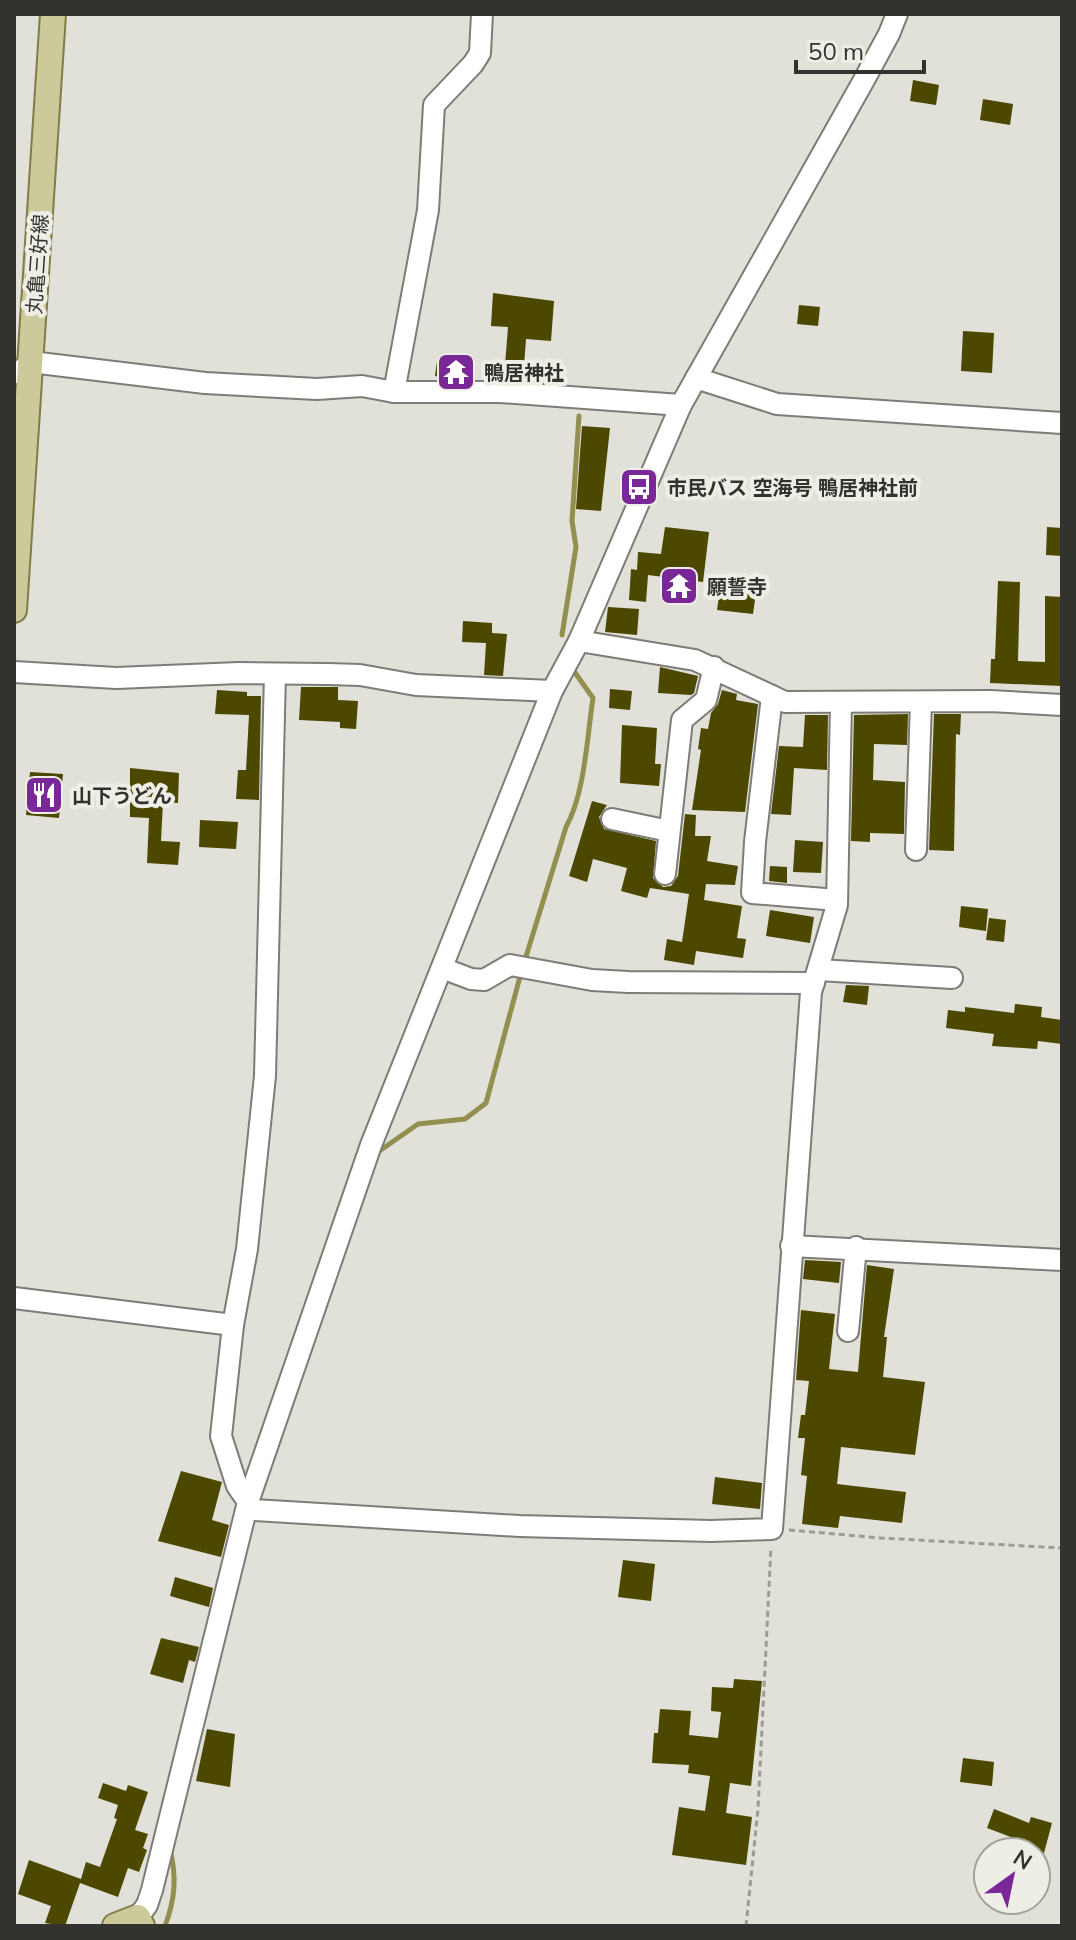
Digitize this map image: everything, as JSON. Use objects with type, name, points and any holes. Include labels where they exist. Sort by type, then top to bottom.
[{"type":"main road","name":"丸亀三好線","points":[[14,610],[23,367],[53,14]]},
{"type":"street","points":[[394,392],[428,210],[434,105],[480,53],[482,14]]},
{"type":"street","points":[[132,1923],[147,1905],[152,1890],[251,1506],[371,1145],[552,691],[579,641],[681,405],[864,80],[897,14]]},
{"type":"street","points":[[23,367],[205,383],[317,389],[362,386],[394,392],[500,392],[681,405]]},
{"type":"street","points":[[696,378],[777,404],[1062,423]]},
{"type":"street","points":[[579,641],[657,652],[714,667],[785,702],[990,701],[1062,705]]},
{"type":"street","points":[[665,874],[682,720],[706,700],[714,667]]},
{"type":"street","points":[[14,672],[116,678],[239,673],[360,675],[416,685],[552,691]]},
{"type":"street","points":[[251,1506],[237,1486],[221,1436],[233,1325],[247,1249],[265,1076],[275,674]]},
{"type":"street","points":[[772,696],[752,893],[837,900]]},
{"type":"street","points":[[251,1506],[519,1526],[711,1531],[772,1529],[811,992],[837,900],[841,702]]},
{"type":"street","points":[[916,850],[921,702]]},
{"type":"street","points":[[612,819],[669,831]]},
{"type":"street","points":[[442,968],[471,979],[484,980],[510,965],[592,980],[628,982],[817,977],[952,978]]},
{"type":"street","points":[[791,1246],[1062,1260]]},
{"type":"street","points":[[848,1331],[856,1247]]},
{"type":"street","points":[[14,1298],[233,1325]]},
{"type":"path","points":[[746,1926],[758,1809],[772,1529],[1062,1548]]},
{"type":"building","points":[[913,80],[939,85],[936,105],[910,101]]},
{"type":"building","points":[[983,99],[1013,104],[1010,125],[980,120]]},
{"type":"building","points":[[493,293],[554,301],[551,341],[526,339],[524,366],[505,365],[508,327],[491,326]]},
{"type":"building","points":[[799,305],[820,307],[818,326],[797,324]]},
{"type":"building","points":[[963,331],[994,333],[992,373],[961,371]]},
{"type":"building","points":[[437,361],[452,364],[449,379],[435,376]]},
{"type":"building","points":[[582,426],[610,428],[601,511],[576,509]]},
{"type":"building","points":[[665,527],[709,532],[703,582],[648,575],[646,602],[629,600],[631,569],[637,570],[638,552],[661,554]]},
{"type":"building","points":[[1047,527],[1062,528],[1062,556],[1046,555]]},
{"type":"building","points":[[721,581],[757,586],[753,614],[717,610]]},
{"type":"building","points":[[998,581],[1020,582],[1018,661],[1045,662],[1045,596],[1062,597],[1062,686],[990,683],[991,659],[995,659]]},
{"type":"building","points":[[608,607],[639,609],[637,635],[605,632]]},
{"type":"building","points":[[463,621],[492,623],[492,633],[507,634],[503,676],[484,675],[486,643],[462,642]]},
{"type":"building","points":[[660,667],[698,676],[694,693],[658,693]]},
{"type":"building","points":[[301,687],[338,687],[338,700],[358,701],[356,729],[340,728],[340,722],[299,720]]},
{"type":"building","points":[[610,689],[632,691],[630,710],[609,708]]},
{"type":"building","points":[[217,690],[261,696],[259,800],[236,799],[238,770],[246,770],[249,715],[215,714]]},
{"type":"building","points":[[722,690],[737,694],[736,700],[758,704],[745,812],[692,810],[701,750],[698,749],[701,728],[708,729],[711,713],[718,704]]},
{"type":"building","points":[[908,714],[907,745],[874,744],[873,780],[905,782],[904,834],[870,833],[870,842],[851,841],[854,715]]},
{"type":"building","points":[[934,714],[961,714],[960,735],[956,734],[954,851],[929,850]]},
{"type":"building","points":[[805,715],[828,715],[827,770],[794,768],[791,815],[771,814],[779,746],[803,747]]},
{"type":"building","points":[[622,725],[657,728],[655,764],[661,764],[659,786],[620,783]]},
{"type":"building","points":[[130,768],[179,773],[178,803],[163,802],[161,841],[180,842],[178,865],[147,863],[149,818],[130,817]]},
{"type":"building","name":"山下うどん","points":[[30,772],[63,774],[59,818],[26,815]]},
{"type":"building","points":[[592,801],[607,805],[599,817],[604,829],[656,841],[653,878],[663,887],[671,886],[678,876],[685,814],[696,815],[695,836],[711,836],[707,861],[738,866],[735,885],[706,884],[704,900],[742,906],[737,938],[746,939],[743,958],[696,951],[694,965],[664,960],[667,939],[682,942],[689,894],[650,888],[647,898],[621,891],[627,868],[593,859],[587,882],[569,876]]},
{"type":"building","points":[[200,820],[238,822],[236,849],[199,847]]},
{"type":"building","points":[[795,840],[823,842],[821,873],[793,872]]},
{"type":"building","points":[[770,866],[787,867],[787,883],[769,881]]},
{"type":"building","points":[[961,906],[988,909],[986,931],[959,927]]},
{"type":"building","points":[[770,910],[814,917],[810,943],[766,936]]},
{"type":"building","points":[[989,918],[1006,920],[1004,942],[986,940]]},
{"type":"building","points":[[846,985],[869,986],[867,1005],[843,1002]]},
{"type":"building","points":[[1015,1004],[1042,1007],[1041,1017],[1062,1020],[1062,1044],[1038,1041],[1037,1049],[992,1046],[994,1034],[946,1028],[948,1010],[965,1012],[965,1007],[1014,1013]]},
{"type":"building","points":[[805,1260],[841,1262],[839,1283],[803,1279]]},
{"type":"building","points":[[867,1265],[894,1269],[884,1337],[887,1337],[883,1377],[925,1382],[915,1455],[841,1447],[837,1484],[906,1492],[902,1523],[840,1516],[838,1528],[802,1524],[807,1476],[801,1475],[805,1438],[798,1438],[801,1415],[805,1415],[809,1381],[796,1380],[801,1310],[835,1314],[829,1369],[858,1372]]},
{"type":"building","points":[[181,1471],[222,1482],[212,1520],[229,1525],[221,1557],[158,1541]]},
{"type":"building","points":[[715,1477],[762,1483],[760,1509],[712,1504]]},
{"type":"building","points":[[623,1560],[655,1564],[651,1601],[618,1597]]},
{"type":"building","points":[[175,1577],[213,1588],[209,1607],[170,1596]]},
{"type":"building","points":[[161,1638],[199,1647],[195,1662],[189,1660],[183,1683],[150,1674]]},
{"type":"building","points":[[734,1679],[762,1681],[751,1786],[730,1783],[726,1813],[752,1817],[746,1865],[672,1855],[679,1807],[705,1811],[710,1776],[688,1773],[689,1765],[652,1763],[654,1733],[658,1733],[660,1709],[691,1711],[689,1735],[718,1738],[721,1712],[711,1711],[712,1687],[733,1688]]},
{"type":"building","points":[[207,1729],[235,1734],[230,1787],[196,1781]]},
{"type":"building","points":[[963,1758],[994,1762],[992,1786],[960,1782]]},
{"type":"building","points":[[103,1783],[126,1791],[128,1785],[148,1792],[135,1830],[148,1834],[143,1848],[147,1850],[139,1872],[128,1868],[118,1897],[80,1883],[65,1926],[45,1923],[51,1906],[18,1894],[29,1860],[81,1879],[86,1862],[100,1867],[117,1819],[114,1818],[118,1805],[98,1798]]},
{"type":"building","points":[[994,1809],[1029,1823],[1031,1817],[1052,1823],[1049,1836],[1008,1836],[987,1828]]},
{"type":"waterway","points":[[562,635],[576,547],[572,521],[579,416]]},
{"type":"waterway","points":[[524,963],[577,798],[584,764],[593,698],[571,667]]},
{"type":"waterway","points":[[378,1152],[418,1124],[465,1119],[486,1103],[521,973]]},
{"type":"waterway","points":[[165,1926],[174,1888],[170,1849]]},
{"type":"place","name":"鴨居神社","points":[[456,372]]},
{"type":"place","name":"市民バス 空海号 鴨居神社前","points":[[639,487]]},
{"type":"place","name":"願誓寺","points":[[679,586]]},
{"type":"place","name":"山下うどん","points":[[44,795]]}]
